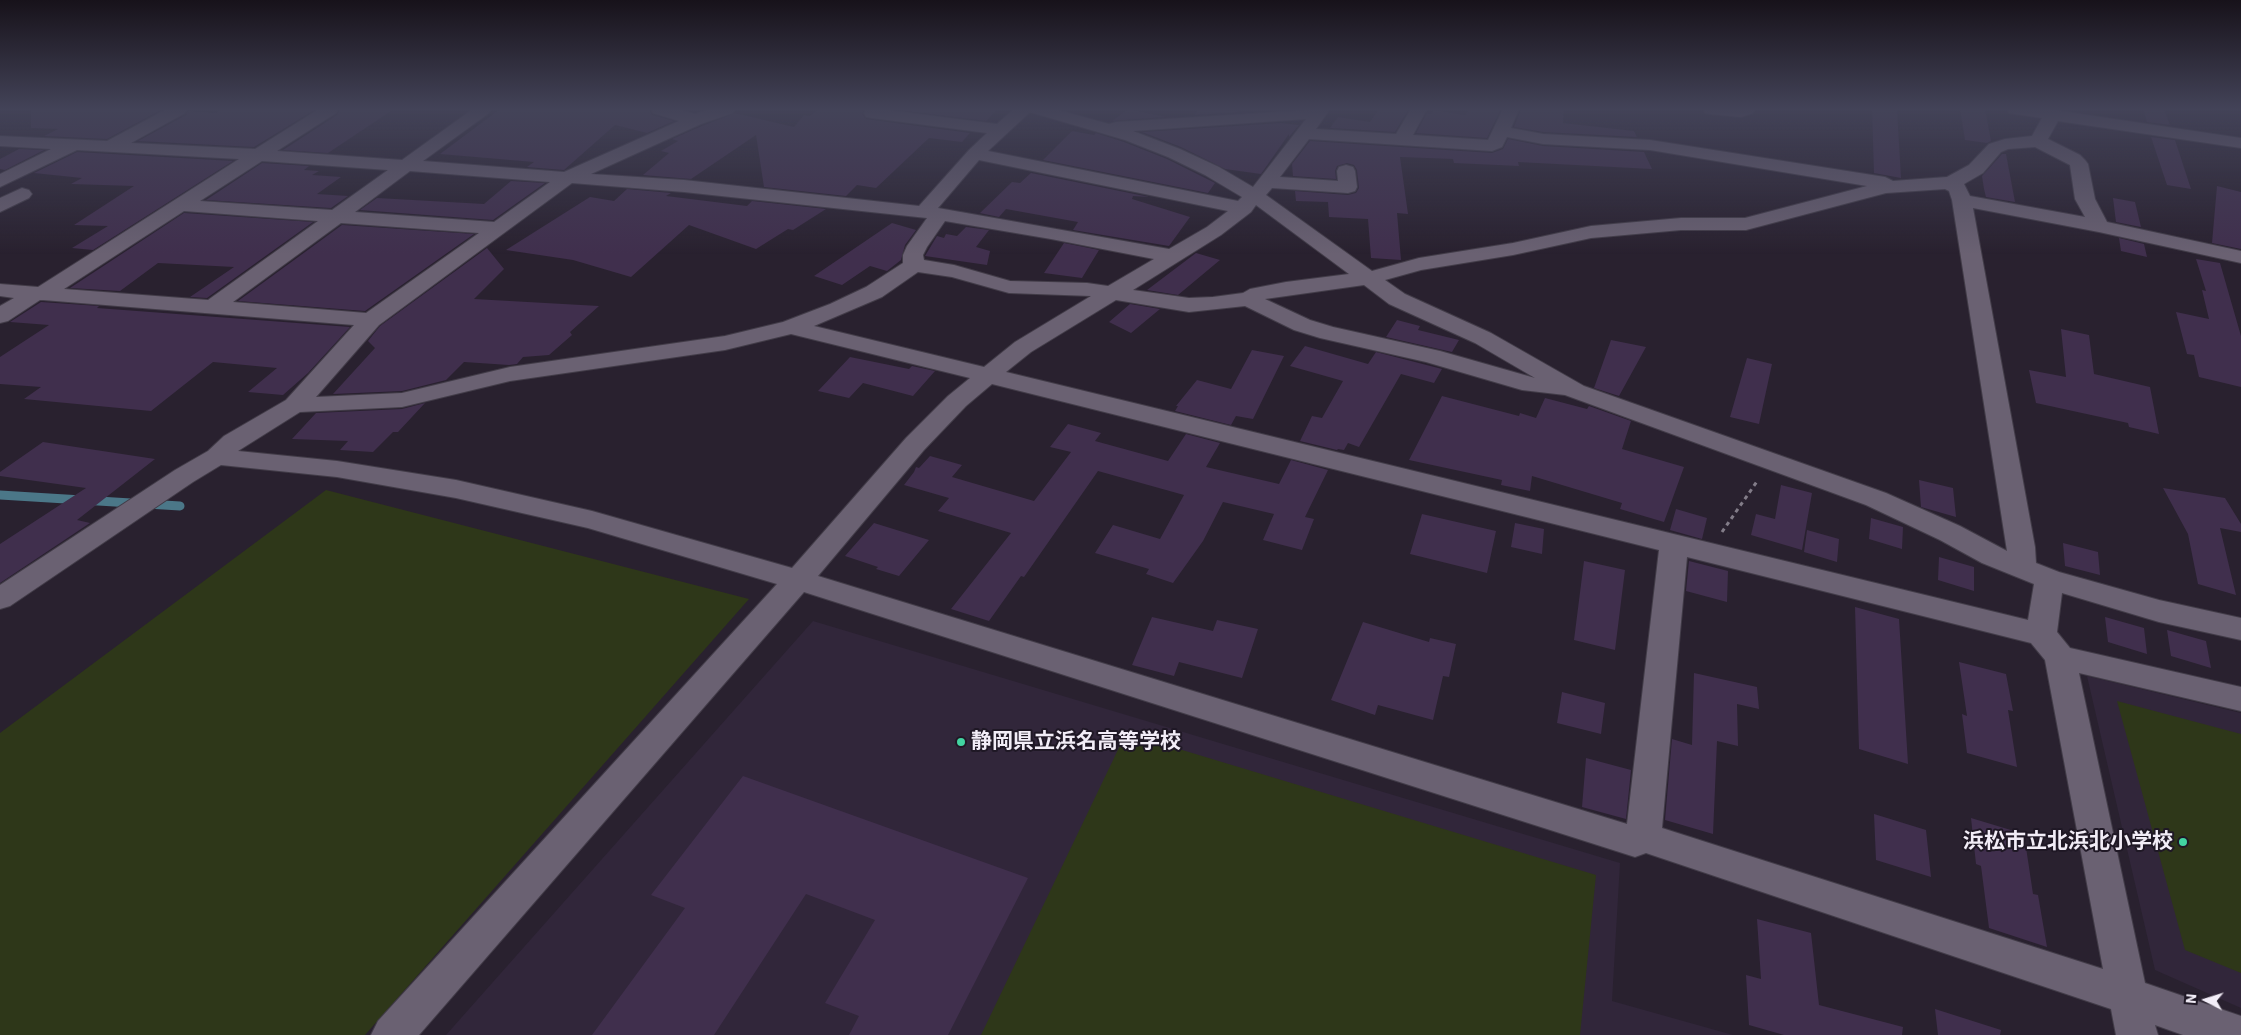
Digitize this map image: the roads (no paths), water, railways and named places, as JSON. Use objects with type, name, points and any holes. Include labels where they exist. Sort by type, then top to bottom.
[{"type":"street","points":[[0,181],[49,157]]},
{"type":"street","points":[[0,316],[255,157]]},
{"type":"street","points":[[293,157],[570,176],[684,186],[932,214],[1051,233],[1172,256]]},
{"type":"street","points":[[213,307],[417,157]]},
{"type":"street","points":[[0,600],[160,492],[217,456],[233,441],[295,405],[371,320],[570,176],[612,157]]},
{"type":"street","points":[[914,264],[913,255],[932,214],[974,157]]},
{"type":"street","points":[[998,157],[1255,195],[1348,187],[1346,171]]},
{"type":"street","points":[[1182,157],[1255,195],[1397,299],[1483,338],[1576,392]]},
{"type":"street","points":[[392,1035],[798,580],[915,444],[957,402],[1023,347],[1214,230],[1255,195],[1284,157]]},
{"type":"street","points":[[1730,157],[1859,177],[1904,187]]},
{"type":"street","points":[[1987,157],[1976,169],[1961,179],[1956,191],[2021,547],[2022,569]]},
{"type":"street","points":[[2071,157],[2079,164],[2085,199],[2099,226]]},
{"type":"street","points":[[0,186],[22,194],[0,206]]},
{"type":"street","points":[[295,405],[402,400],[510,374],[725,343],[791,326],[838,309],[874,292],[914,264],[954,271],[1009,287],[1087,289],[1108,294],[1189,305],[1213,304],[1248,299],[1258,294],[1286,288],[1369,278],[1419,264],[1591,232],[1681,224],[1746,224],[1864,192],[1886,188],[1904,187],[1956,191],[2099,226],[2241,257]]},
{"type":"street","points":[[181,205],[497,228]]},
{"type":"street","points":[[0,290],[371,320]]},
{"type":"street","points":[[1248,299],[1302,325],[1328,333],[1432,356],[1522,382],[1576,392],[1876,499],[2022,569],[2049,579],[2159,610],[2241,629]]},
{"type":"street","points":[[791,326],[1674,544],[2050,645],[2241,699]]},
{"type":"street","points":[[217,456],[337,469],[456,489],[592,520],[798,580],[1635,842],[1643,837]]},
{"type":"street","points":[[1643,837],[1674,544]]},
{"type":"street","points":[[2049,579],[2044,622],[2137,1035]]},
{"type":"street","points":[[1643,837],[2128,996],[2239,1035]]},
{"type":"waterway","points":[[0,495],[180,506]]},
{"type":"place","name":"静岡県立浜名高等学校","points":[[961,742]]},
{"type":"place","name":"浜松市立北浜北小学校","points":[[2183,842]]}]
